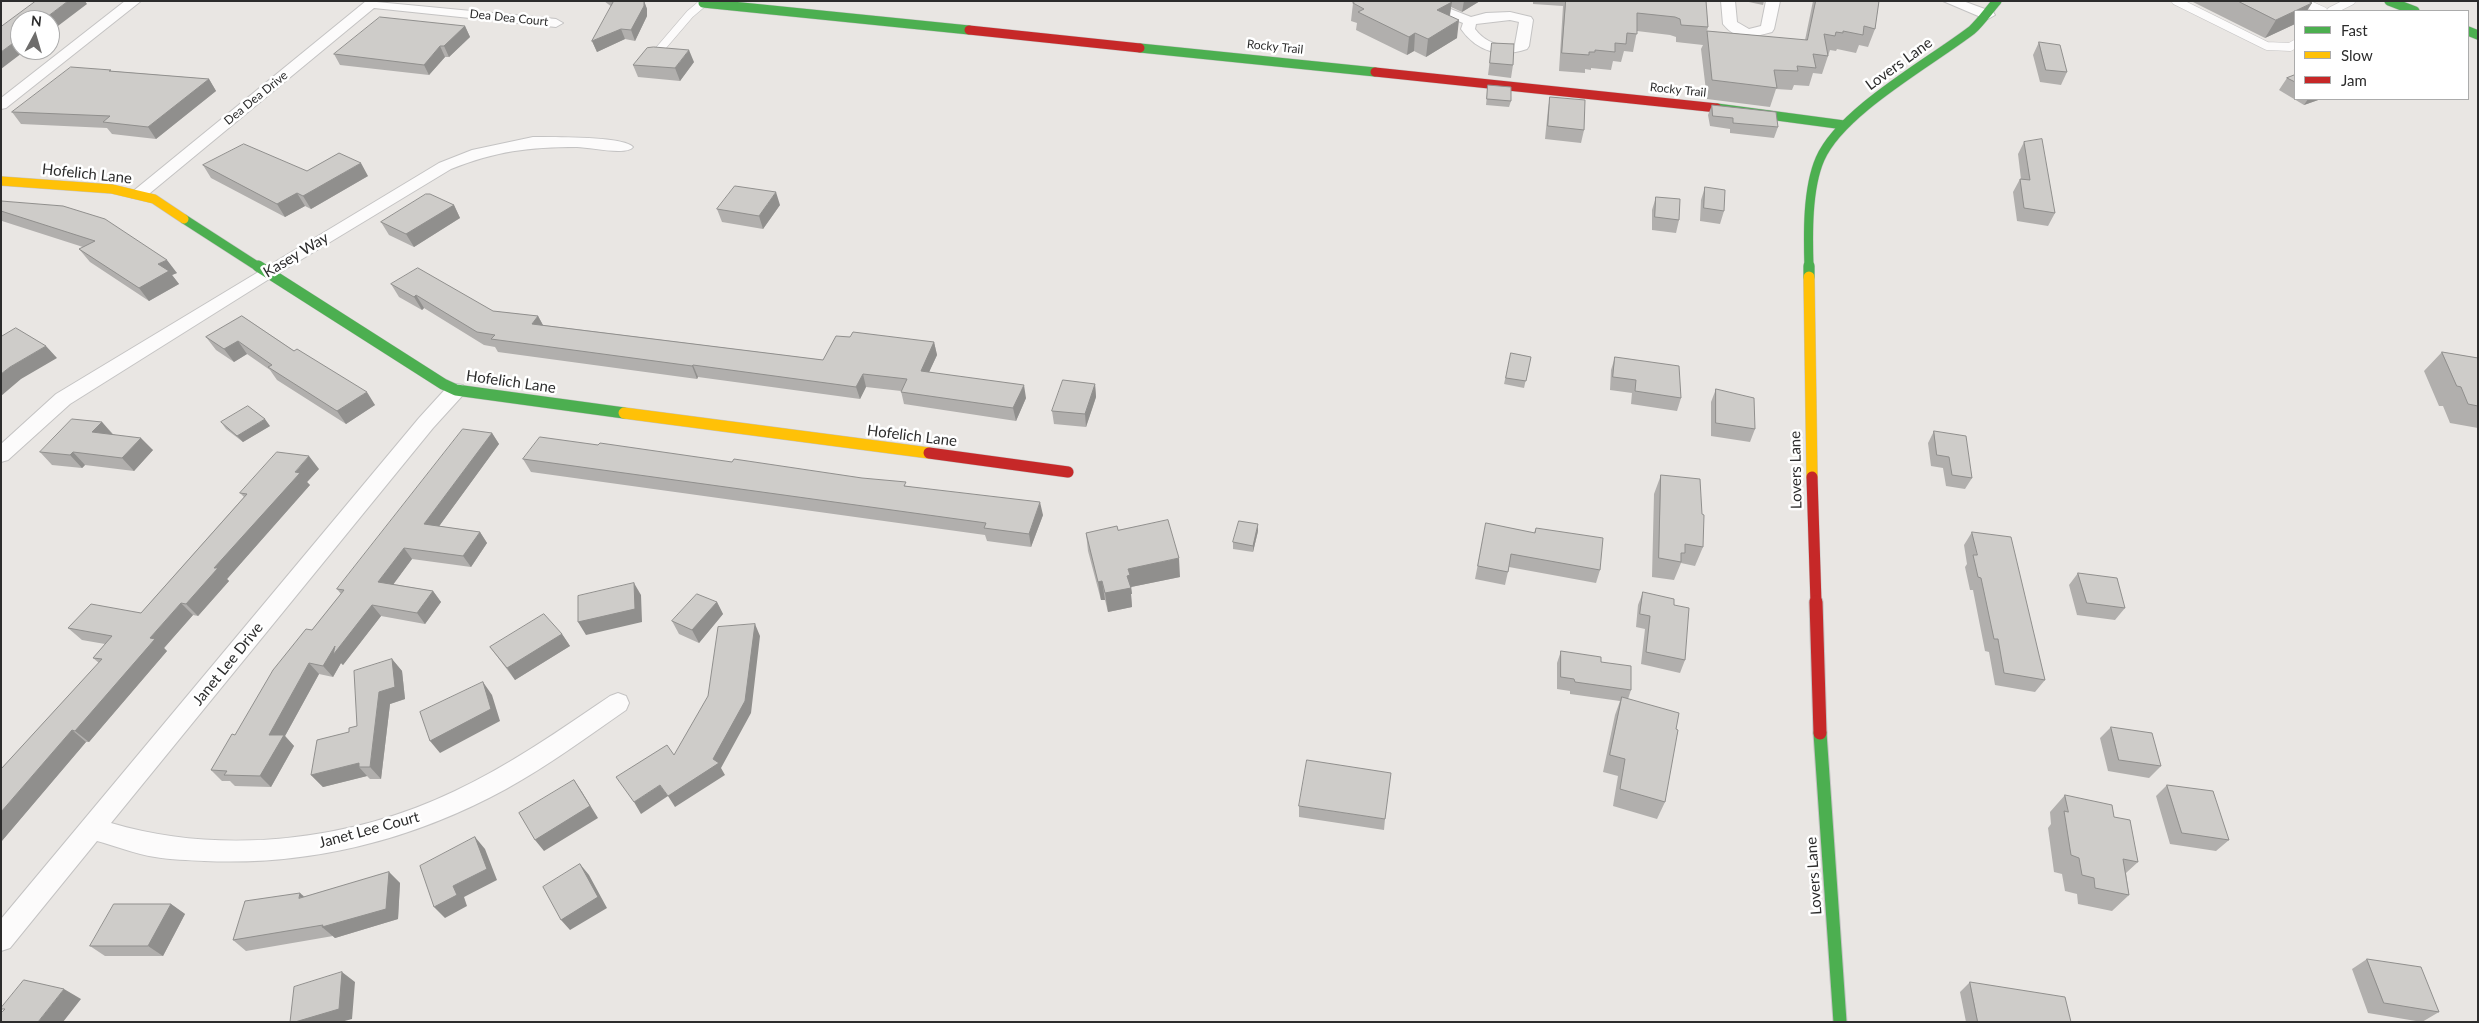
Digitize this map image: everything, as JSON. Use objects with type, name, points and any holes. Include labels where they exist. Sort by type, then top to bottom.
[{"type":"street","points":[[1,105],[134,1]]},
{"type":"street","points":[[1417,1],[1470,21]]},
{"type":"street","points":[[1728,1],[1730,24],[1747,34],[1767,30],[1773,1]]},
{"type":"street","points":[[1950,1],[1988,15]]},
{"type":"street","name":"Lovers Lane","points":[[1840,1022],[1819,725],[1813,571],[1807,253],[1808,214],[1819,161],[1829,141],[1844,125],[1974,28],[1988,15],[1997,1]]},
{"type":"street","points":[[2389,1],[2412,10]]},
{"type":"street","name":"Dea Dea Court","points":[[374,3],[556,23]]},
{"type":"street","name":"Dea Dea Drive","points":[[138,195],[374,3]]},
{"type":"street","name":"Rocky Trail","points":[[703,4],[1486,83],[1743,111],[1844,125]]},
{"type":"street","name":"Kasey Way","points":[[1,455],[63,399],[268,272],[445,166],[478,153],[512,144],[554,141],[625,147]]},
{"type":"street","name":"Hofelich Lane","points":[[1,180],[112,189],[154,199],[456,390],[1068,472]]},
{"type":"street","name":"Janet Lee Drive","points":[[1,939],[420,431],[456,390]]},
{"type":"street","name":"Janet Lee Court","points":[[92,828],[155,846],[222,852],[305,847],[382,830],[435,812],[497,782],[530,763],[618,703]]},
{"type":"lane","points":[[2176,1],[2267,46],[2290,47],[2294,45]]},
{"type":"lane","points":[[2301,1],[2322,10]]},
{"type":"lane","points":[[2332,10],[2350,1]]},
{"type":"lane","points":[[654,56],[690,14],[703,4]]},
{"type":"building","points":[[36,1],[68,1],[56,10],[24,10]]},
{"type":"building","points":[[614,1],[644,1],[644,6],[631,30],[621,29],[592,41]]},
{"type":"building","points":[[1356,1],[1450,1],[1452,2],[1437,10],[1459,20],[1428,39],[1415,33],[1409,37],[1358,12],[1364,9],[1353,3]]},
{"type":"building","points":[[1566,1],[1706,1],[1708,27],[1681,25],[1680,19],[1675,17],[1637,13],[1637,34],[1627,33],[1626,44],[1615,43],[1615,52],[1595,50],[1595,52],[1589,52],[1589,55],[1562,53]]},
{"type":"building","points":[[1816,1],[1879,1],[1875,29],[1864,26],[1863,35],[1843,31],[1843,33],[1836,32],[1835,36],[1824,34],[1828,56],[1813,54],[1816,68],[1797,66],[1798,71],[1774,70],[1777,88],[1712,80],[1707,31],[1807,40]]},
{"type":"building","points":[[2238,1],[2308,1],[2312,3],[2276,20]]},
{"type":"building","points":[[380,17],[465,26],[444,46],[440,46],[424,65],[334,54]]},
{"type":"building","points":[[10,20],[10,45],[1,52],[1,27]]},
{"type":"building","points":[[2039,42],[2060,45],[2067,72],[2046,70]]},
{"type":"building","points":[[1492,43],[1514,44],[1513,65],[1490,63]]},
{"type":"building","points":[[647,48],[689,50],[675,68],[633,65]]},
{"type":"building","points":[[71,67],[209,79],[148,127],[103,122],[110,116],[12,112]]},
{"type":"building","points":[[2294,75],[2294,82],[2287,78]]},
{"type":"building","points":[[1488,85],[1511,87],[1511,101],[1487,99]]},
{"type":"building","points":[[1550,97],[1585,100],[1584,130],[1548,126]]},
{"type":"building","points":[[1712,105],[1776,112],[1778,127],[1733,123],[1733,118],[1713,116]]},
{"type":"building","points":[[2042,139],[2055,213],[2024,208],[2020,179],[2030,180],[2024,142]]},
{"type":"building","points":[[244,144],[307,171],[339,153],[361,163],[303,196],[297,193],[277,204],[203,165]]},
{"type":"building","points":[[735,186],[776,192],[759,216],[717,209]]},
{"type":"building","points":[[1705,187],[1725,190],[1724,211],[1704,208]]},
{"type":"building","points":[[426,194],[454,205],[406,234],[381,222]]},
{"type":"building","points":[[1656,197],[1680,199],[1679,220],[1655,217]]},
{"type":"building","points":[[1,201],[63,206],[105,219],[167,260],[158,264],[169,271],[139,288],[79,249],[95,241],[1,211]]},
{"type":"building","points":[[418,268],[493,311],[538,316],[532,324],[823,360],[836,336],[850,337],[853,332],[934,342],[921,371],[1024,385],[1013,408],[901,392],[907,379],[863,374],[856,387],[491,339],[495,335],[477,332],[416,295],[414,297],[391,284]]},
{"type":"building","points":[[242,316],[294,351],[297,349],[367,392],[337,411],[268,367],[272,365],[238,341],[224,349],[206,337]]},
{"type":"building","points":[[16,328],[46,346],[1,374],[1,337]]},
{"type":"building","points":[[2442,352],[2478,358],[2478,406],[2468,404],[2461,387],[2457,386]]},
{"type":"building","points":[[1511,353],[1531,357],[1526,381],[1506,378]]},
{"type":"building","points":[[1615,357],[1679,366],[1681,398],[1635,391],[1636,380],[1613,377]]},
{"type":"building","points":[[1063,380],[1095,384],[1085,414],[1052,411]]},
{"type":"building","points":[[1716,389],[1754,398],[1755,429],[1716,423]]},
{"type":"building","points":[[248,406],[265,419],[237,436],[221,422]]},
{"type":"building","points":[[72,419],[102,422],[92,432],[141,438],[122,458],[73,452],[70,455],[40,452]]},
{"type":"building","points":[[463,429],[492,433],[424,524],[480,532],[463,556],[404,548],[378,582],[433,591],[417,613],[372,605],[333,655],[335,646],[323,666],[309,663],[269,735],[284,735],[260,776],[224,775],[227,771],[211,770],[232,734],[235,735],[273,670],[306,629],[312,630],[344,590],[337,589]]},
{"type":"building","points":[[1934,431],[1966,436],[1972,478],[1952,475],[1949,457],[1937,455]]},
{"type":"building","points":[[540,437],[598,445],[600,443],[732,462],[734,459],[862,478],[906,482],[904,486],[1040,502],[1029,534],[984,528],[986,523],[523,459]]},
{"type":"building","points":[[277,452],[309,456],[295,472],[300,473],[214,568],[218,568],[186,604],[181,603],[150,638],[155,639],[1,812],[1,769],[102,659],[93,658],[112,636],[68,628],[91,604],[141,613],[247,494],[240,493]]},
{"type":"building","points":[[1661,475],[1700,479],[1702,514],[1704,515],[1703,547],[1685,544],[1685,553],[1681,553],[1681,562],[1659,558]]},
{"type":"building","points":[[1168,520],[1179,558],[1128,569],[1130,575],[1127,576],[1131,588],[1105,593],[1102,581],[1098,582],[1086,533],[1117,526],[1118,530]]},
{"type":"building","points":[[1239,521],[1258,524],[1253,546],[1233,542]]},
{"type":"building","points":[[1486,523],[1535,533],[1536,528],[1603,538],[1600,570],[1511,554],[1508,572],[1478,566]]},
{"type":"building","points":[[1972,532],[2011,537],[2045,680],[2004,673],[1998,639],[1994,639],[1981,578],[1978,577],[1973,555],[1977,555]]},
{"type":"building","points":[[2078,573],[2117,578],[2125,608],[2087,603]]},
{"type":"building","points":[[634,583],[635,609],[578,622],[578,596]]},
{"type":"building","points":[[1643,592],[1674,599],[1674,605],[1689,608],[1685,660],[1646,652],[1650,616],[1640,614]]},
{"type":"building","points":[[697,594],[717,602],[692,630],[672,621]]},
{"type":"building","points":[[544,614],[562,634],[507,668],[490,647]]},
{"type":"building","points":[[755,624],[745,701],[713,759],[719,763],[668,796],[660,785],[634,802],[616,777],[667,745],[674,755],[708,696],[718,627]]},
{"type":"building","points":[[1561,651],[1601,657],[1601,662],[1631,666],[1631,690],[1575,682],[1574,679],[1561,677]]},
{"type":"building","points":[[392,659],[395,687],[379,692],[370,767],[359,767],[359,763],[311,775],[317,740],[349,732],[349,728],[357,726],[354,671]]},
{"type":"building","points":[[483,682],[491,709],[430,741],[420,712]]},
{"type":"building","points":[[1622,697],[1679,713],[1676,729],[1678,730],[1665,802],[1620,789],[1625,759],[1610,755]]},
{"type":"building","points":[[2111,727],[2152,733],[2161,766],[2119,760]]},
{"type":"building","points":[[1307,760],[1391,773],[1385,819],[1299,806]]},
{"type":"building","points":[[574,780],[590,806],[535,840],[519,813]]},
{"type":"building","points":[[2167,785],[2213,791],[2229,840],[2182,833]]},
{"type":"building","points":[[2065,795],[2112,805],[2114,817],[2130,820],[2138,862],[2123,859],[2129,895],[2095,888],[2094,878],[2082,875],[2079,858],[2071,855],[2064,811],[2068,812]]},
{"type":"building","points":[[475,837],[487,869],[453,886],[457,895],[434,907],[420,866]]},
{"type":"building","points":[[580,864],[598,897],[561,920],[543,887]]},
{"type":"building","points":[[389,872],[386,909],[322,927],[323,925],[233,940],[245,901],[300,893],[299,898]]},
{"type":"building","points":[[114,904],[171,904],[148,946],[90,946]]},
{"type":"building","points":[[2367,959],[2421,967],[2439,1012],[2384,1003]]},
{"type":"building","points":[[342,972],[339,1009],[290,1022],[294,987]]},
{"type":"building","points":[[24,980],[64,989],[38,1022],[1,1022],[1,1013],[5,1009],[1,1008]]},
{"type":"building","points":[[1970,982],[2065,997],[2071,1022],[1978,1022]]},
{"type":"traffic: fast","points":[[1809,277],[1808,214],[1819,161],[1829,141],[1851,118],[1974,28],[1997,1]]},
{"type":"traffic: fast","points":[[2389,1],[2412,10]]},
{"type":"traffic: fast","points":[[703,3],[969,30]]},
{"type":"traffic: fast","points":[[2469,31],[2478,35]]},
{"type":"traffic: fast","points":[[1140,48],[1375,72]]},
{"type":"traffic: fast","points":[[1717,108],[1844,125]]},
{"type":"traffic: fast","points":[[184,219],[443,384],[456,390],[624,413]]},
{"type":"traffic: fast","points":[[1820,733],[1840,1022]]},
{"type":"traffic: slow","points":[[1,181],[112,189],[154,199],[184,219]]},
{"type":"traffic: slow","points":[[1809,277],[1812,477]]},
{"type":"traffic: slow","points":[[624,413],[929,453]]},
{"type":"traffic: jam","points":[[969,30],[1140,48]]},
{"type":"traffic: jam","points":[[1375,72],[1717,108]]},
{"type":"traffic: jam","points":[[929,453],[1068,472]]},
{"type":"traffic: jam","points":[[1812,477],[1820,733]]}]
